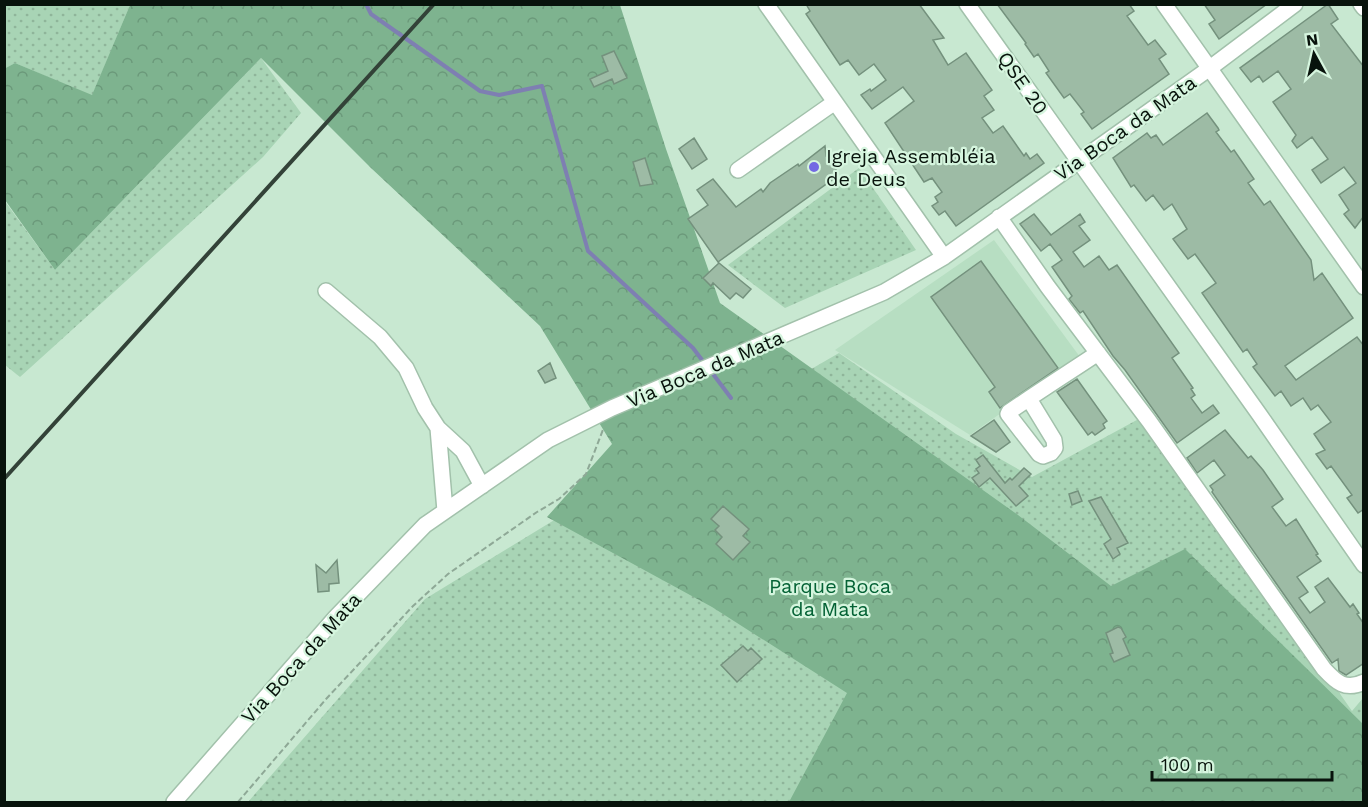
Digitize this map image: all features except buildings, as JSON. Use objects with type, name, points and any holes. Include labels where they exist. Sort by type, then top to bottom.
[{"type":"street","points":[[766,4],[944,257]]},
{"type":"street","name":"QSE 20","points":[[967,4],[1364,565]]},
{"type":"street","points":[[1164,4],[1364,287]]},
{"type":"street","name":"Via Boca da Mata","points":[[174,802],[336,617],[425,525],[548,440],[612,408],[884,292],[944,257],[1210,68],[1295,4]]},
{"type":"street","points":[[738,170],[835,102]]},
{"type":"street","points":[[999,217],[1149,421],[1323,669],[1341,685],[1349,686],[1364,682]]},
{"type":"street","points":[[326,291],[381,336],[406,368],[425,408],[438,428],[463,451],[482,486]]},
{"type":"street","points":[[1029,399],[1098,353]]},
{"type":"street","points":[[438,428],[445,512]]},
{"type":"path","points":[[238,802],[327,698],[422,598],[448,574],[559,499],[586,474],[612,408]]},
{"type":"shaded area","points":[[994,240],[1080,357],[970,435],[835,350]]},
{"type":"green space","points":[[5,5],[130,5],[92,96],[15,63],[5,69]]},
{"type":"green space","points":[[130,5],[620,5],[666,149],[720,303],[1018,515],[1111,586],[1185,549],[1363,724],[1363,802],[789,802],[847,693],[712,607],[547,517],[612,444],[540,326],[371,168],[261,58],[55,270],[5,200],[4,69],[15,63],[92,95]]},
{"type":"green space","points":[[261,58],[301,113],[263,157],[20,377],[5,365],[4,200],[55,270]]},
{"type":"green space","points":[[859,168],[916,250],[785,308],[728,265]]},
{"type":"green space","name":"Parque Boca da Mata","points":[[839,353],[956,434],[1032,477],[1146,415],[1352,711],[1363,698],[1363,802],[248,802],[425,599],[628,475]]},
{"type":"waterway","points":[[366,4],[371,14],[480,91],[499,95],[542,86],[588,251],[693,348],[705,364]]},
{"type":"waterway","points":[[710,370],[731,398]]},
{"type":"railway","points":[[4,479],[434,4]]},
{"type":"place","name":"Igreja Assembléia de Deus","points":[[814,167]]}]
